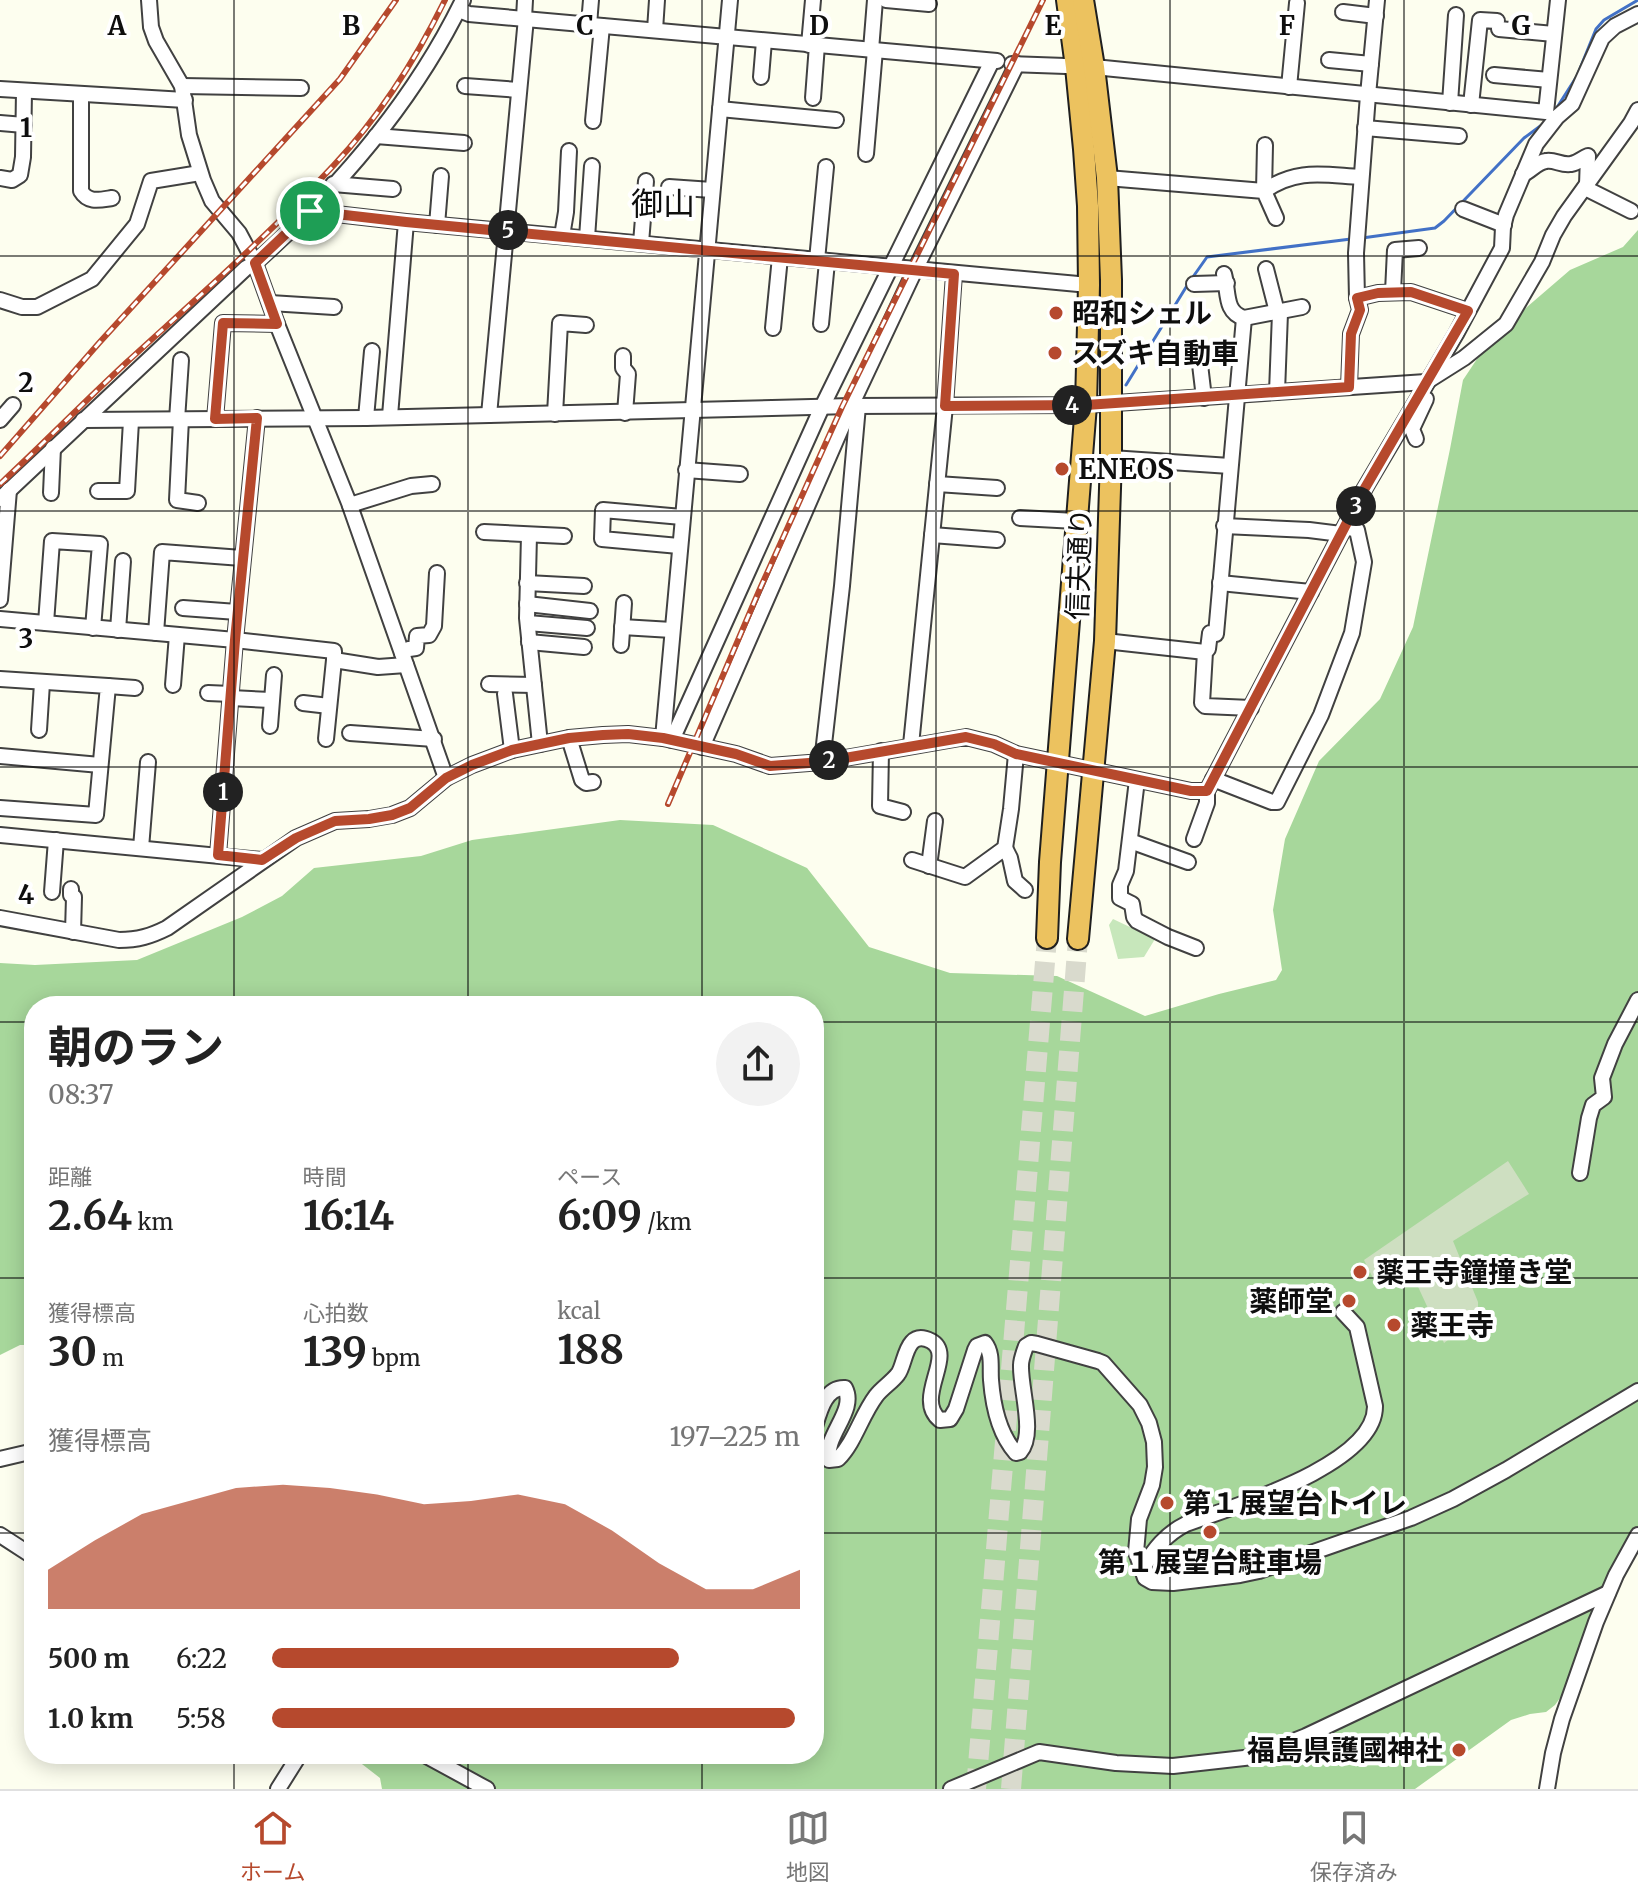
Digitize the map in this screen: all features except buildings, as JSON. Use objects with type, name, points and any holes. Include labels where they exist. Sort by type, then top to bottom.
[{"type":"highway","name":"信夫通り","points":[[1067,0],[1085,67],[1107,178],[1111,280],[1111,458],[1105,641],[1078,939]]},
{"type":"highway","name":"信夫通り","points":[[1047,938],[1086,405],[1089,285],[1083,0]]},
{"type":"street","points":[[149,0],[151,27],[156,41],[183,93],[189,135],[200,173],[212,201],[239,233],[255,263],[350,505],[446,778]]},
{"type":"street","points":[[489,415],[525,0]]},
{"type":"street","points":[[591,0],[596,25],[593,121]]},
{"type":"street","points":[[655,30],[657,0]]},
{"type":"street","points":[[667,739],[679,546],[730,0]]},
{"type":"street","points":[[813,0],[813,98]]},
{"type":"street","points":[[866,154],[875,0]]},
{"type":"street","points":[[886,0],[929,4]]},
{"type":"street","points":[[1349,387],[1351,334],[1360,310],[1356,253],[1377,0]]},
{"type":"street","points":[[1194,839],[1210,785],[1343,531],[1502,248],[1504,225],[1551,114],[1549,80],[1558,0]]},
{"type":"street","points":[[1289,87],[1297,3]]},
{"type":"street","points":[[0,600],[5,494],[310,211],[376,136],[413,86],[461,5],[469,14],[1005,63],[1085,67],[1551,114],[1572,104],[1602,38],[1615,26],[1638,14]]},
{"type":"street","points":[[1343,12],[1376,16]]},
{"type":"street","points":[[1450,103],[1456,15]]},
{"type":"street","points":[[1471,105],[1480,20],[1554,34]]},
{"type":"street","points":[[761,77],[764,41]]},
{"type":"street","points":[[1329,60],[1371,64]]},
{"type":"street","points":[[667,739],[890,268],[1005,63]]},
{"type":"street","points":[[702,747],[1005,63]]},
{"type":"street","points":[[1494,75],[1549,80]]},
{"type":"street","points":[[465,86],[519,90]]},
{"type":"street","points":[[0,89],[81,95],[301,88]]},
{"type":"street","points":[[0,178],[12,180],[20,175],[24,91]]},
{"type":"street","points":[[81,95],[81,191],[86,198],[95,201],[112,198]]},
{"type":"street","points":[[720,109],[836,120]]},
{"type":"street","points":[[83,420],[366,418],[855,406],[1086,405],[1426,382],[1464,358],[1506,324],[1542,262],[1558,226],[1638,110]]},
{"type":"street","points":[[0,123],[24,125]]},
{"type":"street","points":[[1365,128],[1459,136]]},
{"type":"street","points":[[376,136],[464,143]]},
{"type":"street","points":[[1265,145],[1264,191],[1276,218]]},
{"type":"street","points":[[562,236],[569,151]]},
{"type":"street","points":[[1523,174],[1542,161],[1570,164],[1588,156],[1586,187]]},
{"type":"street","points":[[587,238],[592,166]]},
{"type":"street","points":[[821,324],[826,167]]},
{"type":"street","points":[[0,300],[22,307],[37,307],[92,279],[137,224],[151,181],[200,173]]},
{"type":"street","points":[[1107,178],[1264,191],[1293,175],[1361,177]]},
{"type":"street","points":[[437,225],[441,176]]},
{"type":"street","points":[[641,243],[646,181]]},
{"type":"street","points":[[333,184],[393,189]]},
{"type":"street","points":[[669,187],[712,190]]},
{"type":"street","points":[[1586,187],[1631,211]]},
{"type":"street","points":[[1463,209],[1504,225]]},
{"type":"street","points":[[310,211],[1089,285]]},
{"type":"street","points":[[390,416],[406,222]]},
{"type":"street","points":[[1393,292],[1395,250],[1419,248]]},
{"type":"street","points":[[773,328],[780,257]]},
{"type":"street","points":[[1266,269],[1280,313],[1277,392]]},
{"type":"street","points":[[911,745],[945,406],[954,274]]},
{"type":"street","points":[[1194,284],[1226,279],[1231,311],[1244,318],[1302,307]]},
{"type":"street","points":[[1357,298],[1393,292],[1419,294],[1468,311]]},
{"type":"street","points":[[270,303],[334,307]]},
{"type":"street","points":[[1244,318],[1216,634],[1210,633],[1205,652],[1202,703],[1205,706],[1251,708]]},
{"type":"street","points":[[215,419],[223,323],[277,324]]},
{"type":"street","points":[[555,414],[560,323],[586,325]]},
{"type":"street","points":[[366,418],[372,351]]},
{"type":"street","points":[[623,356],[623,368],[628,374],[625,413]]},
{"type":"street","points":[[1199,356],[1204,398]]},
{"type":"street","points":[[181,360],[177,500],[198,503]]},
{"type":"street","points":[[1416,439],[1412,429],[1430,392],[1426,382]]},
{"type":"street","points":[[0,404],[13,405],[0,420]]},
{"type":"street","points":[[822,762],[842,586],[855,406]]},
{"type":"street","points":[[218,855],[237,612],[257,418]]},
{"type":"street","points":[[98,491],[127,491],[131,421]]},
{"type":"street","points":[[51,493],[53,448]]},
{"type":"street","points":[[1111,458],[1230,466]]},
{"type":"street","points":[[686,470],[740,474]]},
{"type":"street","points":[[350,505],[411,486],[432,484]]},
{"type":"street","points":[[937,484],[997,488]]},
{"type":"street","points":[[679,546],[602,539],[603,510],[682,517]]},
{"type":"street","points":[[1020,518],[1076,521]]},
{"type":"street","points":[[0,918],[119,940],[151,936],[296,838],[335,821],[392,815],[410,808],[446,778],[472,765],[512,750],[569,738],[628,734],[667,739],[736,754],[770,766],[822,762],[966,737],[1016,754],[1137,780],[1191,791],[1210,785],[1277,802],[1321,715],[1342,662],[1352,633],[1364,562],[1357,530],[1224,526]]},
{"type":"street","points":[[484,532],[564,536]]},
{"type":"street","points":[[529,535],[527,604],[540,744]]},
{"type":"street","points":[[932,535],[997,540]]},
{"type":"street","points":[[46,623],[52,541],[100,544],[93,628]]},
{"type":"street","points":[[156,633],[162,552],[242,558]]},
{"type":"street","points":[[118,630],[123,561]]},
{"type":"street","points":[[334,660],[378,667],[404,659],[416,648],[417,636],[429,635],[434,626],[437,573]]},
{"type":"street","points":[[527,583],[584,586]]},
{"type":"street","points":[[1220,583],[1311,592]]},
{"type":"street","points":[[621,645],[624,603]]},
{"type":"street","points":[[527,604],[590,611]]},
{"type":"street","points":[[183,608],[237,612]]},
{"type":"street","points":[[0,619],[334,651],[326,739]]},
{"type":"street","points":[[528,623],[587,628]]},
{"type":"street","points":[[622,627],[672,630]]},
{"type":"street","points":[[173,685],[177,635]]},
{"type":"street","points":[[1105,641],[1205,652]]},
{"type":"street","points":[[529,642],[584,647]]},
{"type":"street","points":[[270,726],[274,675]]},
{"type":"street","points":[[0,679],[135,688]]},
{"type":"street","points":[[39,730],[42,683]]},
{"type":"street","points":[[489,684],[534,685]]},
{"type":"street","points":[[0,808],[96,815],[108,686]]},
{"type":"street","points":[[208,693],[271,700]]},
{"type":"street","points":[[505,694],[512,750]]},
{"type":"street","points":[[303,703],[329,706]]},
{"type":"street","points":[[350,733],[434,739]]},
{"type":"street","points":[[569,738],[582,780],[593,782]]},
{"type":"street","points":[[881,751],[880,806],[903,812]]},
{"type":"street","points":[[1016,754],[1005,848],[1015,881],[1025,890]]},
{"type":"street","points":[[0,756],[100,765]]},
{"type":"street","points":[[141,848],[148,762]]},
{"type":"street","points":[[1137,780],[1120,898],[1132,904],[1137,921],[1196,948]]},
{"type":"street","points":[[929,866],[935,821]]},
{"type":"street","points":[[0,835],[262,860]]},
{"type":"street","points":[[52,892],[56,840]]},
{"type":"street","points":[[1130,841],[1188,862]]},
{"type":"street","points":[[912,860],[965,877],[1005,848]]},
{"type":"street","points":[[71,889],[74,897],[73,932]]},
{"type":"street","points":[[1580,1173],[1593,1105],[1604,1097],[1602,1078],[1615,1044],[1638,1000]]},
{"type":"street","points":[[1143,1568],[1150,1555],[1173,1531],[1301,1480],[1330,1463],[1365,1436],[1376,1415],[1375,1406],[1357,1327],[1343,1312]]},
{"type":"street","points":[[824,1403],[837,1388],[845,1388],[847,1406],[828,1448],[829,1460],[838,1459],[848,1447],[876,1395],[899,1373],[906,1349],[922,1339],[936,1345],[940,1354],[931,1385],[933,1410],[940,1420],[950,1419],[975,1350],[982,1343],[990,1351],[991,1383],[999,1423],[1016,1453],[1024,1448],[1026,1438],[1021,1366],[1026,1346],[1037,1344],[1103,1363],[1140,1405],[1154,1442],[1152,1485],[1139,1519],[1137,1534],[1138,1562],[1145,1578],[1152,1582],[1173,1583],[1259,1571],[1411,1518],[1506,1470],[1638,1391]]},
{"type":"street","points":[[0,1459],[24,1453]]},
{"type":"street","points":[[0,1535],[24,1551]]},
{"type":"street","points":[[1547,1789],[1562,1719],[1596,1622],[1616,1575],[1638,1535]]},
{"type":"street","points":[[951,1789],[1039,1752],[1116,1763],[1173,1766],[1253,1757],[1306,1736],[1608,1593]]},
{"type":"street","points":[[278,1789],[294,1764]]},
{"type":"street","points":[[441,1764],[487,1789]]},
{"type":"green space","points":[[1638,230],[1638,1526],[1612,1575],[1565,1691],[1555,1705],[1546,1712],[1511,1720],[1415,1789],[382,1789],[380,1778],[362,1764],[824,1764],[824,996],[24,996],[24,1345],[0,1355],[0,963],[35,965],[137,960],[242,917],[282,896],[314,868],[421,856],[472,840],[620,820],[713,825],[807,868],[869,947],[950,973],[1057,976],[1145,1016],[1276,980],[1282,970],[1273,910],[1285,839],[1319,761],[1380,699],[1413,627],[1463,380],[1477,359],[1527,307],[1570,270],[1623,247]]},
{"type":"green space","points":[[1113,919],[1155,939],[1144,957],[1118,959],[1109,925]]},
{"type":"green space","points":[[1508,1161],[1529,1194],[1453,1241],[1478,1302],[1478,1317],[1444,1343],[1408,1265],[1376,1284],[1364,1260]]},
{"type":"waterway","points":[[1556,109],[1577,76],[1596,29],[1604,20],[1638,0]]},
{"type":"waterway","points":[[1362,238],[1435,228],[1524,138],[1547,121]]},
{"type":"waterway","points":[[1126,385],[1207,257],[1351,239]]},
{"type":"tunnel","points":[[976,1789],[1047,938]]},
{"type":"tunnel","points":[[1011,1789],[1078,939]]},
{"type":"railway","points":[[0,456],[340,79],[396,0]]},
{"type":"railway","points":[[0,484],[258,241],[334,165],[396,87],[445,0]]},
{"type":"railway","points":[[668,804],[842,407],[1043,0]]},
{"type":"place","name":"昭和シェル","points":[[1056,313]]},
{"type":"place","name":"スズキ自動車","points":[[1055,353]]},
{"type":"place","name":"ENEOS","points":[[1062,469]]},
{"type":"place","name":"薬王寺鐘撞き堂","points":[[1360,1272]]},
{"type":"place","name":"薬師堂","points":[[1349,1301]]},
{"type":"place","name":"薬王寺","points":[[1394,1325]]},
{"type":"place","name":"第１展望台トイレ","points":[[1167,1503]]},
{"type":"place","name":"第１展望台駐車場","points":[[1210,1532]]},
{"type":"place","name":"福島県護國神社","points":[[1459,1750]]},
{"type":"district","name":"御山","points":[[663,204]]},
{"type":"route","points":[[310,211],[954,274],[945,406],[1086,405],[1349,387],[1351,334],[1360,310],[1357,298],[1378,293],[1411,292],[1468,311],[1365,488],[1207,791],[1191,791],[1016,754],[966,737],[822,762],[770,766],[736,754],[663,738],[603,735],[569,738],[512,750],[446,778],[410,808],[369,819],[335,821],[296,838],[262,860],[218,855],[242,558],[257,418],[215,419],[223,323],[277,324],[255,263],[310,211]]}]
